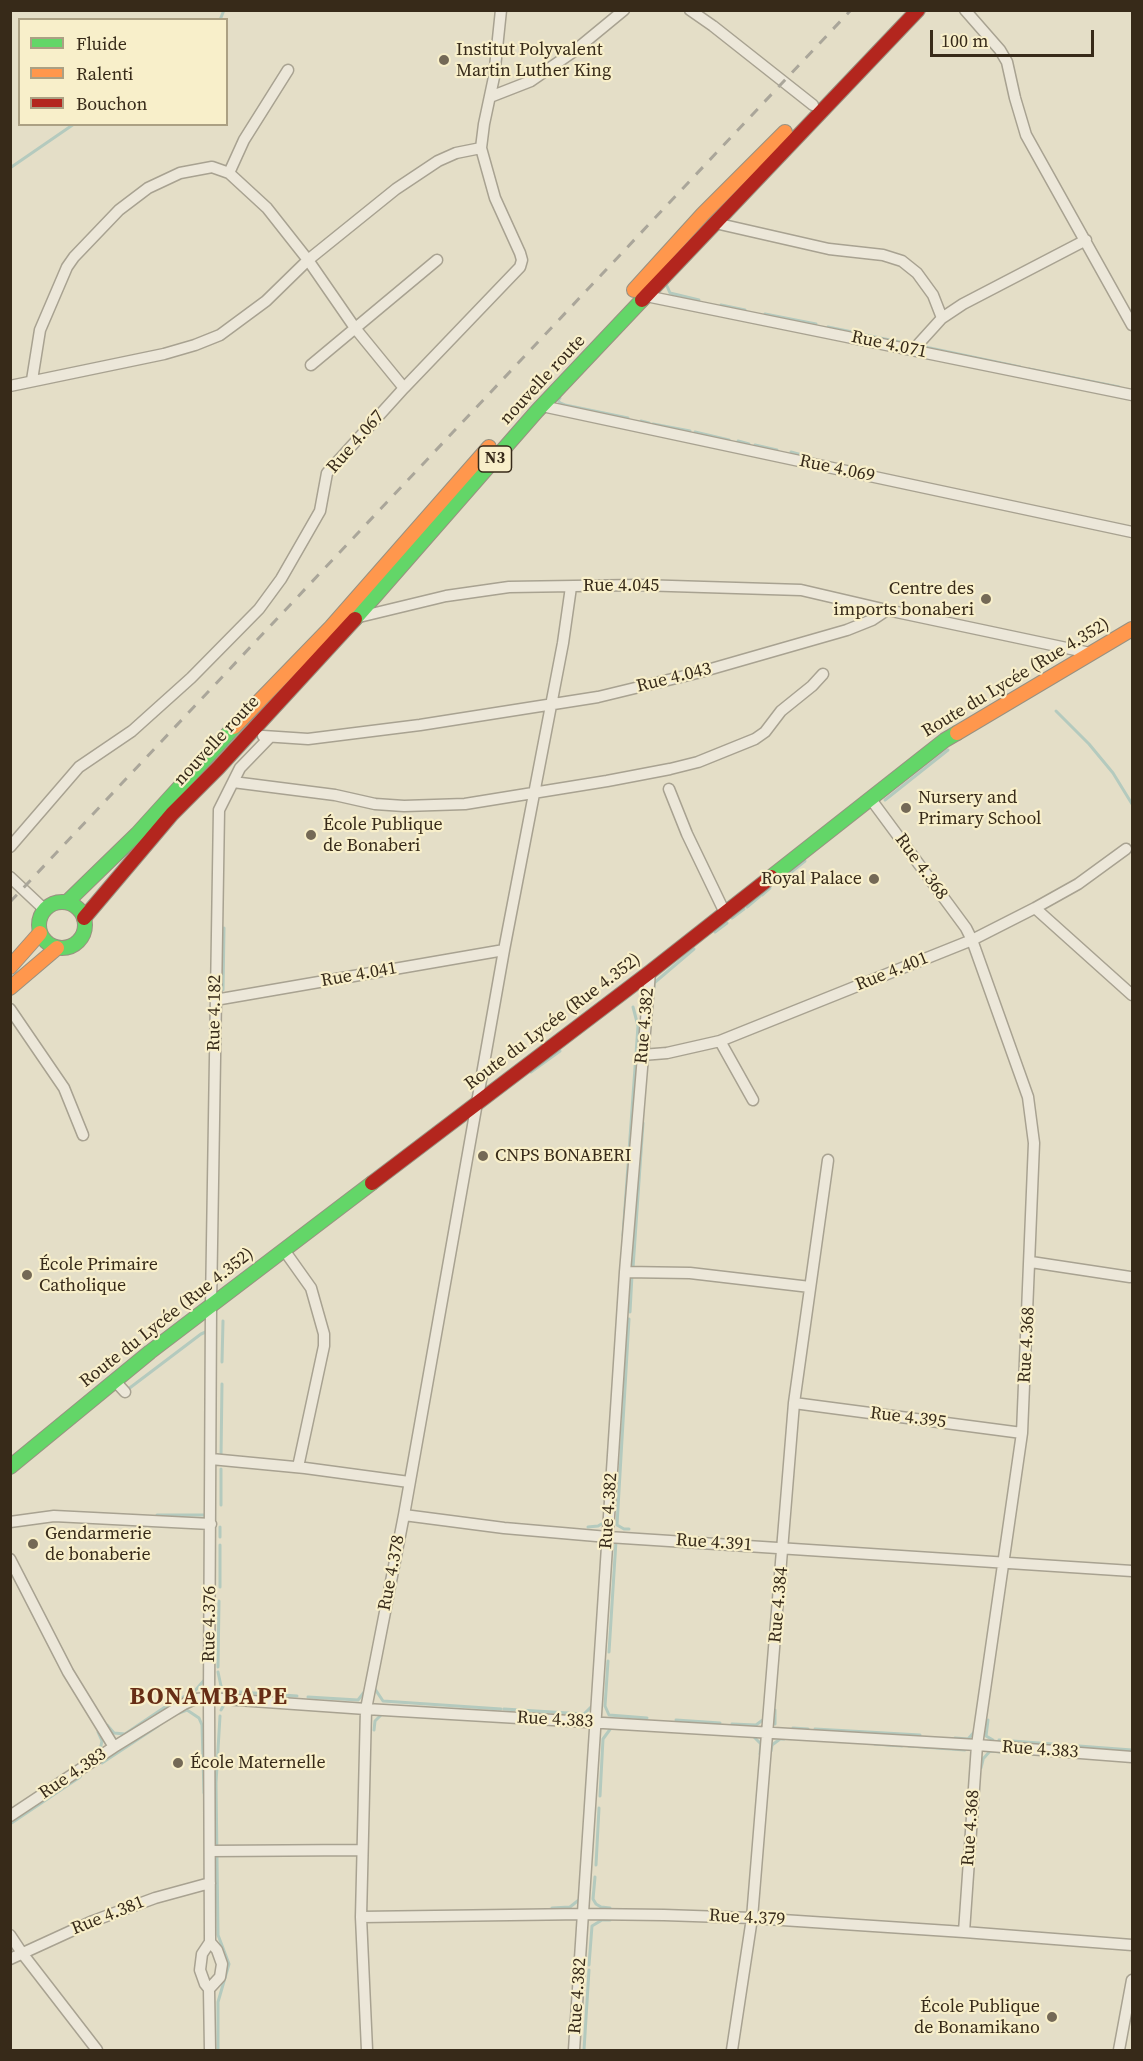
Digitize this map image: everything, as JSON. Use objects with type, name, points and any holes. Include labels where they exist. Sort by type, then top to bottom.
[{"type":"main road","name":"nouvelle route","points":[[67,902],[137,834],[229,732],[331,627],[521,411],[703,214],[813,105],[904,10]]},
{"type":"main road","name":"nouvelle route","points":[[84,918],[172,814],[218,768],[356,618],[542,406],[918,10]]},
{"type":"main road","name":"Route du Lycée (Rue 4.352)","points":[[10,1467],[44,1432],[115,1381],[478,1101],[650,972],[945,740],[1132,629]]},
{"type":"main road","points":[[67,902],[77,908],[84,918],[85,930],[79,941],[69,948],[57,948],[46,943],[40,933],[39,920],[44,909],[54,903],[67,902]]},
{"type":"main road","points":[[10,968],[40,933]]},
{"type":"main road","points":[[10,988],[57,948]]},
{"type":"street","name":"Rue 4.067","points":[[10,847],[79,767],[132,731],[191,678],[259,609],[281,579],[316,518],[321,506],[327,473],[404,388],[520,267],[522,260],[520,253],[495,198],[481,148],[501,10]]},
{"type":"street","points":[[490,97],[531,81],[573,52],[624,10]]},
{"type":"street","points":[[690,10],[813,105]]},
{"type":"street","points":[[965,10],[1000,50],[1007,62],[1026,135],[1132,324]]},
{"type":"street","points":[[229,173],[244,140],[288,70]]},
{"type":"street","points":[[10,386],[164,354],[220,335],[266,301],[308,260],[396,189],[438,161],[456,153],[481,148]]},
{"type":"street","points":[[32,380],[40,330],[67,267],[119,210],[148,188],[180,173],[212,167],[229,173],[267,208],[308,260],[355,328],[404,388]]},
{"type":"street","points":[[715,223],[829,249],[883,255],[902,261],[917,273],[933,296],[942,318]]},
{"type":"street","points":[[913,350],[942,318],[963,304],[1086,240]]},
{"type":"street","points":[[311,365],[437,260]]},
{"type":"street","name":"Rue 4.071","points":[[646,296],[1132,395]]},
{"type":"street","name":"Rue 4.069","points":[[542,406],[1132,532]]},
{"type":"street","name":"Rue 4.045","points":[[356,618],[446,596],[499,588],[639,585],[801,590],[887,610]]},
{"type":"street","name":"Rue 4.378","points":[[367,2050],[361,1917],[366,1709],[404,1515],[504,950],[563,643],[571,587]]},
{"type":"street","points":[[887,610],[1090,653]]},
{"type":"street","name":"Rue 4.043","points":[[248,734],[308,739],[598,697],[847,630],[872,620],[887,610]]},
{"type":"street","points":[[233,782],[335,795],[375,804],[404,806],[465,804],[670,769],[698,762],[755,739],[765,732],[781,711],[812,686],[822,674]]},
{"type":"street","name":"Rue 4.182","points":[[212,1306],[219,810],[240,768],[270,737]]},
{"type":"street","points":[[669,789],[687,834],[725,913]]},
{"type":"street","name":"Rue 4.368","points":[[870,798],[966,928],[972,940],[1028,1097],[1034,1143],[1031,1262],[1022,1433],[977,1745],[964,1932]]},
{"type":"street","name":"Rue 4.401","points":[[642,1054],[667,1053],[720,1041],[972,940],[1078,884],[1126,849]]},
{"type":"street","points":[[10,877],[44,909]]},
{"type":"street","points":[[1035,908],[1132,995]]},
{"type":"street","name":"Rue 4.041","points":[[215,1000],[504,950]]},
{"type":"street","name":"Rue 4.382","points":[[574,2050],[625,1272],[650,972]]},
{"type":"street","points":[[10,1009],[64,1088],[82,1135]]},
{"type":"street","points":[[720,1041],[753,1100]]},
{"type":"street","name":"Rue 4.384","points":[[732,2050],[752,1918],[794,1403],[828,1160]]},
{"type":"street","points":[[284,1250],[311,1288],[324,1334],[324,1346],[298,1467]]},
{"type":"street","points":[[1031,1262],[1130,1277]]},
{"type":"street","points":[[625,1272],[690,1273],[810,1287]]},
{"type":"street","name":"Rue 4.376","points":[[210,1942],[212,1306]]},
{"type":"street","points":[[115,1381],[125,1392]]},
{"type":"street","name":"Rue 4.395","points":[[794,1403],[1022,1433]]},
{"type":"street","points":[[211,1459],[298,1467],[410,1482]]},
{"type":"street","name":"Rue 4.391","points":[[404,1515],[504,1528],[608,1537],[1132,1571]]},
{"type":"street","points":[[10,1521],[54,1516],[211,1524]]},
{"type":"street","points":[[10,1559],[68,1672],[114,1747]]},
{"type":"street","name":"Rue 4.383","points":[[10,1816],[184,1704],[209,1698],[977,1745],[1132,1757]]},
{"type":"street","points":[[210,1851],[362,1850]]},
{"type":"street","name":"Rue 4.381","points":[[10,1959],[93,1921],[145,1902],[210,1883]]},
{"type":"street","name":"Rue 4.379","points":[[361,1917],[584,1914],[752,1918],[1132,1945]]},
{"type":"street","points":[[10,1935],[97,2050]]},
{"type":"street","points":[[209,1989],[220,1977],[222,1964],[217,1950],[210,1942],[202,1954],[200,1970],[209,1989],[210,2050]]},
{"type":"street","points":[[1119,2050],[1132,1980]]},
{"type":"waterway","points":[[221,18],[224,10]]},
{"type":"waterway","points":[[10,168],[71,126]]},
{"type":"waterway","points":[[667,286],[670,293],[699,300]]},
{"type":"waterway","points":[[721,305],[745,310]]},
{"type":"waterway","points":[[765,314],[816,324]]},
{"type":"waterway","points":[[828,327],[857,333]]},
{"type":"waterway","points":[[865,335],[915,345]]},
{"type":"waterway","points":[[925,347],[1020,367]]},
{"type":"waterway","points":[[1029,369],[1119,387]]},
{"type":"waterway","points":[[560,398],[558,400],[560,403],[565,405],[628,418]]},
{"type":"waterway","points":[[641,421],[649,423]]},
{"type":"waterway","points":[[653,424],[690,431]]},
{"type":"waterway","points":[[695,432],[729,440]]},
{"type":"waterway","points":[[738,441],[749,444]]},
{"type":"waterway","points":[[755,445],[777,450]]},
{"type":"waterway","points":[[791,452],[809,457]]},
{"type":"waterway","points":[[1056,711],[1089,744],[1113,773],[1132,804]]},
{"type":"waterway","points":[[885,800],[948,750]]},
{"type":"waterway","points":[[776,884],[805,861]]},
{"type":"waterway","points":[[762,895],[770,888]]},
{"type":"waterway","points":[[747,907],[760,896]]},
{"type":"waterway","points":[[732,918],[744,909]]},
{"type":"waterway","points":[[715,932],[727,923]]},
{"type":"waterway","points":[[223,990],[224,928]]},
{"type":"waterway","points":[[654,987],[654,983],[694,949]]},
{"type":"waterway","points":[[623,1235],[638,1026],[633,1007]]},
{"type":"waterway","points":[[531,1072],[560,1051]]},
{"type":"waterway","points":[[633,1268],[643,1123]]},
{"type":"waterway","points":[[630,1312],[632,1275]]},
{"type":"waterway","points":[[629,1319],[617,1525],[629,1529]]},
{"type":"waterway","points":[[222,1362],[223,1321]]},
{"type":"waterway","points":[[127,1390],[208,1331]]},
{"type":"waterway","points":[[221,1456],[222,1384]]},
{"type":"waterway","points":[[221,1469],[221,1505]]},
{"type":"waterway","points":[[157,1515],[206,1515]]},
{"type":"waterway","points":[[588,1527],[598,1526],[605,1522]]},
{"type":"waterway","points":[[220,1527],[220,1537]]},
{"type":"waterway","points":[[609,1652],[616,1541]]},
{"type":"waterway","points":[[220,1545],[220,1587]]},
{"type":"waterway","points":[[218,1667],[219,1601]]},
{"type":"waterway","points":[[608,1661],[605,1706],[609,1715],[647,1718]]},
{"type":"waterway","points":[[218,1672],[221,1686],[225,1691],[297,1696]]},
{"type":"waterway","points":[[107,1725],[114,1733],[125,1734],[174,1701],[193,1693],[206,1678]]},
{"type":"waterway","points":[[375,1689],[383,1701],[501,1709]]},
{"type":"waterway","points":[[308,1697],[358,1700],[365,1691]]},
{"type":"waterway","points":[[221,1710],[225,1703],[228,1704]]},
{"type":"waterway","points":[[504,1709],[584,1714],[594,1704]]},
{"type":"waterway","points":[[179,1713],[187,1710],[199,1718],[202,1725],[204,1793]]},
{"type":"waterway","points":[[775,1710],[775,1724]]},
{"type":"waterway","points":[[374,1730],[375,1721],[382,1714]]},
{"type":"waterway","points":[[218,2050],[218,2002],[229,1964],[218,1935],[216,1783],[220,1716]]},
{"type":"waterway","points":[[732,1724],[756,1725],[764,1719]]},
{"type":"waterway","points":[[676,1720],[720,1723]]},
{"type":"waterway","points":[[988,1720],[986,1736],[993,1740]]},
{"type":"waterway","points":[[102,1763],[158,1726]]},
{"type":"waterway","points":[[600,1796],[603,1739],[611,1728],[614,1728]]},
{"type":"waterway","points":[[793,1728],[808,1729]]},
{"type":"waterway","points":[[815,1729],[920,1735]]},
{"type":"waterway","points":[[955,1738],[968,1739],[976,1730]]},
{"type":"waterway","points":[[98,1732],[102,1741],[100,1750]]},
{"type":"waterway","points":[[754,1737],[761,1744],[760,1754]]},
{"type":"waterway","points":[[771,1751],[772,1745],[784,1739]]},
{"type":"waterway","points":[[999,1740],[1132,1750]]},
{"type":"waterway","points":[[875,1744],[902,1746]]},
{"type":"waterway","points":[[909,1746],[965,1750]]},
{"type":"waterway","points":[[983,1759],[990,1751],[1001,1752]]},
{"type":"waterway","points":[[1007,1753],[1020,1754]]},
{"type":"waterway","points":[[981,1768],[983,1760]]},
{"type":"waterway","points":[[10,1824],[80,1777]]},
{"type":"waterway","points":[[596,1865],[599,1808]]},
{"type":"waterway","points":[[595,1877],[593,1899],[601,1907],[610,1908]]},
{"type":"waterway","points":[[552,1908],[570,1907],[580,1899]]},
{"type":"waterway","points":[[589,1965],[592,1926],[602,1920],[610,1920]]},
{"type":"waterway","points":[[584,2050],[589,1970]]},
{"type":"railway","points":[[10,902],[851,10]]},
{"type":"traffic: fast","points":[[355,619],[537,411],[642,300]]},
{"type":"traffic: fast","points":[[67,902],[137,834],[234,727]]},
{"type":"traffic: fast","points":[[771,877],[945,740],[957,733]]},
{"type":"traffic: fast","points":[[62,902],[71,903],[79,908],[84,916],[85,925],[84,934],[79,942],[71,947],[62,948],[53,947],[45,942],[40,934],[39,925],[40,916],[45,908],[53,903],[62,902]]},
{"type":"traffic: fast","points":[[10,1467],[150,1352],[372,1183]]},
{"type":"traffic: slow","points":[[634,290],[703,214],[785,132]]},
{"type":"traffic: slow","points":[[234,727],[331,627],[489,447]]},
{"type":"traffic: slow","points":[[957,733],[1132,629]]},
{"type":"traffic: slow","points":[[10,967],[40,933]]},
{"type":"traffic: slow","points":[[10,988],[57,948]]},
{"type":"traffic: jam","points":[[642,300],[918,10]]},
{"type":"traffic: jam","points":[[84,918],[172,814],[218,768],[355,619]]},
{"type":"traffic: jam","points":[[372,1183],[771,877]]},
{"type":"place","name":"Institut Polyvalent Martin Luther King","points":[[444,60]]},
{"type":"place","name":"Centre des imports bonaberi","points":[[986,599]]},
{"type":"place","name":"Nursery and Primary School","points":[[906,808]]},
{"type":"place","name":"École Publique de Bonaberi","points":[[311,835]]},
{"type":"place","name":"Royal Palace","points":[[874,879]]},
{"type":"place","name":"CNPS BONABERI","points":[[483,1156]]},
{"type":"place","name":"École Primaire Catholique","points":[[27,1275]]},
{"type":"place","name":"Gendarmerie de bonaberie","points":[[33,1544]]},
{"type":"place","name":"École Maternelle","points":[[178,1763]]},
{"type":"place","name":"École Publique de Bonamikano","points":[[1052,2017]]},
{"type":"district","name":"BONAMBAPE","points":[[209,1698]]}]
